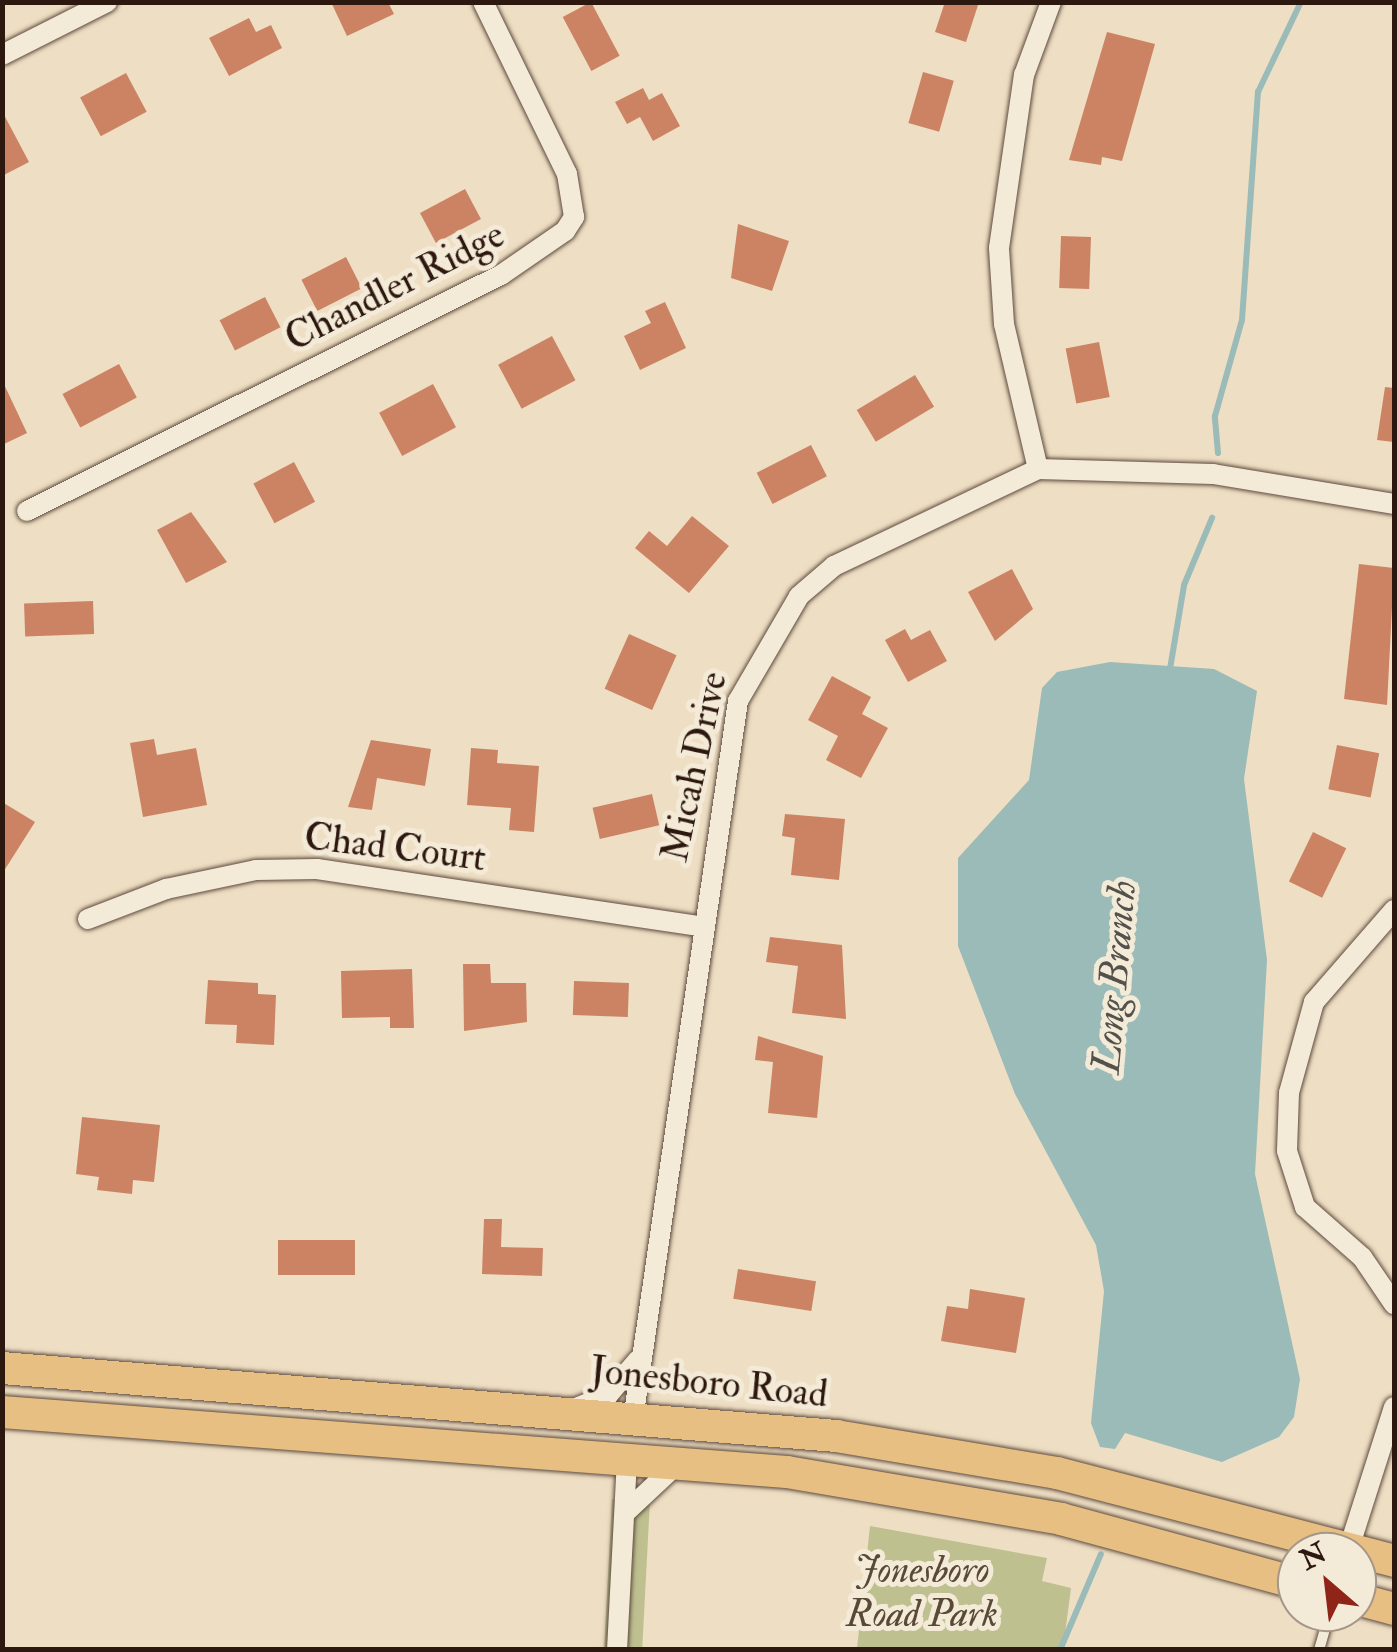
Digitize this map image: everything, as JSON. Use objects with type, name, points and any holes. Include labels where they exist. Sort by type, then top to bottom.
[{"type":"main road","name":"Jonesboro Road","points":[[2,1368],[634,1413],[710,1422],[1057,1473],[1281,1532]]},
{"type":"main road","points":[[2,1412],[684,1463],[1062,1520],[1277,1578]]},
{"type":"main road","points":[[544,1452],[598,1445],[634,1413]]},
{"type":"main road","points":[[627,1458],[669,1431],[710,1422]]},
{"type":"street","points":[[2,55],[107,2]]},
{"type":"street","name":"Chandler Ridge","points":[[27,511],[501,275],[566,231],[574,217],[568,174],[483,2]]},
{"type":"street","points":[[1038,470],[1004,324],[999,248],[1024,75],[1051,2]]},
{"type":"street","name":"Micah Drive","points":[[634,1413],[698,926],[738,700],[770,632],[834,566],[1038,470],[1213,474],[1394,504]]},
{"type":"street","name":"Chad Court","points":[[88,920],[184,886],[317,869],[698,926]]},
{"type":"street","points":[[1394,910],[1314,1002],[1289,1093],[1287,1151],[1306,1207],[1394,1304]]},
{"type":"street","points":[[574,1409],[608,1396],[642,1349]]},
{"type":"street","points":[[1355,1532],[1394,1407]]},
{"type":"street","points":[[617,1650],[627,1458]]},
{"type":"street","points":[[626,1512],[648,1482],[684,1463]]},
{"type":"green space","points":[[612,1499],[650,1501],[642,1650],[604,1650]]},
{"type":"green space","name":"Jonesboro Road Park","points":[[870,1526],[1047,1558],[1042,1581],[1071,1588],[1063,1649],[857,1649]]},
{"type":"water","points":[[1110,662],[1214,669],[1257,691],[1244,779],[1267,960],[1255,1174],[1300,1379],[1294,1417],[1279,1437],[1222,1462],[1125,1433],[1115,1449],[1100,1447],[1091,1423],[1104,1291],[1096,1245],[1015,1094],[958,946],[958,858],[1029,780],[1042,688],[1057,672]]},
{"type":"building","points":[[331,2],[388,2],[394,14],[347,36]]},
{"type":"building","points":[[591,2],[620,56],[591,71],[563,17]]},
{"type":"building","points":[[945,2],[979,2],[966,42],[935,32]]},
{"type":"building","points":[[249,18],[256,32],[271,25],[282,48],[229,76],[209,38]]},
{"type":"building","points":[[1107,32],[1155,44],[1122,161],[1102,157],[1101,165],[1069,160]]},
{"type":"building","points":[[923,72],[954,81],[939,132],[908,123]]},
{"type":"building","points":[[126,73],[147,112],[101,136],[80,97]]},
{"type":"building","points":[[643,88],[649,100],[662,93],[680,126],[653,141],[640,117],[627,124],[615,102]]},
{"type":"building","points":[[2,111],[29,162],[2,176]]},
{"type":"building","points":[[465,189],[481,219],[436,243],[420,213]]},
{"type":"building","points":[[738,224],[789,241],[772,291],[731,278]]},
{"type":"building","points":[[1061,236],[1091,237],[1089,289],[1059,288]]},
{"type":"building","points":[[346,257],[362,288],[317,311],[301,280]]},
{"type":"building","points":[[265,297],[280,327],[235,350],[220,320]]},
{"type":"building","points":[[665,302],[686,348],[640,370],[624,336],[651,323],[645,311]]},
{"type":"building","points":[[552,336],[575,380],[522,409],[498,365]]},
{"type":"building","points":[[1099,342],[1110,397],[1076,403],[1066,348]]},
{"type":"building","points":[[119,364],[137,398],[80,428],[62,394]]},
{"type":"building","points":[[915,375],[934,407],[876,442],[857,410]]},
{"type":"building","points":[[2,380],[27,433],[2,445]]},
{"type":"building","points":[[433,384],[456,427],[402,456],[379,413]]},
{"type":"building","points":[[1385,387],[1394,388],[1394,442],[1377,440]]},
{"type":"building","points":[[811,445],[827,476],[773,504],[757,473]]},
{"type":"building","points":[[294,462],[315,502],[275,523],[253,484]]},
{"type":"building","points":[[191,512],[227,562],[186,583],[157,530]]},
{"type":"building","points":[[692,516],[729,546],[689,593],[635,548],[649,531],[667,546]]},
{"type":"building","points":[[1359,564],[1394,568],[1387,705],[1344,699]]},
{"type":"building","points":[[1012,569],[1033,609],[995,641],[968,592]]},
{"type":"building","points":[[93,601],[94,634],[25,636],[24,603]]},
{"type":"building","points":[[905,629],[911,640],[930,630],[947,661],[908,682],[885,640]]},
{"type":"building","points":[[629,634],[677,655],[652,710],[605,689]]},
{"type":"building","points":[[832,676],[871,697],[862,714],[888,728],[861,778],[826,760],[838,736],[808,720]]},
{"type":"building","points":[[154,739],[157,755],[196,748],[207,805],[143,817],[130,743]]},
{"type":"building","points":[[371,740],[431,749],[425,786],[377,778],[372,810],[348,807]]},
{"type":"building","points":[[1337,745],[1379,753],[1371,797],[1328,789]]},
{"type":"building","points":[[471,748],[498,750],[497,763],[539,766],[534,832],[509,830],[511,808],[467,805]]},
{"type":"building","points":[[652,794],[659,825],[600,839],[593,808]]},
{"type":"building","points":[[2,802],[35,822],[2,874]]},
{"type":"building","points":[[785,814],[845,819],[839,880],[791,875],[795,838],[782,836]]},
{"type":"building","points":[[1313,832],[1346,848],[1322,898],[1289,881]]},
{"type":"building","points":[[770,937],[842,945],[846,1019],[792,1013],[798,966],[766,962]]},
{"type":"building","points":[[463,964],[490,964],[491,983],[526,983],[527,1022],[464,1031]]},
{"type":"building","points":[[412,969],[414,1028],[390,1028],[390,1017],[342,1018],[341,971]]},
{"type":"building","points":[[208,980],[258,983],[258,994],[276,995],[274,1045],[236,1043],[237,1025],[205,1024]]},
{"type":"building","points":[[574,981],[629,983],[628,1017],[573,1015]]},
{"type":"building","points":[[758,1036],[823,1056],[817,1118],[768,1113],[773,1062],[755,1060]]},
{"type":"building","points":[[82,1117],[160,1125],[154,1182],[133,1180],[132,1194],[97,1190],[99,1177],[76,1174]]},
{"type":"building","points":[[484,1219],[502,1219],[501,1247],[543,1248],[542,1276],[482,1274]]},
{"type":"building","points":[[278,1240],[355,1240],[355,1275],[278,1275]]},
{"type":"building","points":[[738,1269],[816,1281],[811,1311],[733,1299]]},
{"type":"building","points":[[970,1289],[1025,1298],[1016,1353],[941,1341],[947,1306],[968,1309]]},
{"type":"waterway","name":"Long Branch","points":[[1218,453],[1215,416],[1242,320],[1258,92],[1301,2]]},
{"type":"waterway","name":"Long Branch","points":[[1170,669],[1184,585],[1212,518]]},
{"type":"waterway","name":"Long Branch","points":[[1060,1650],[1101,1554]]}]
